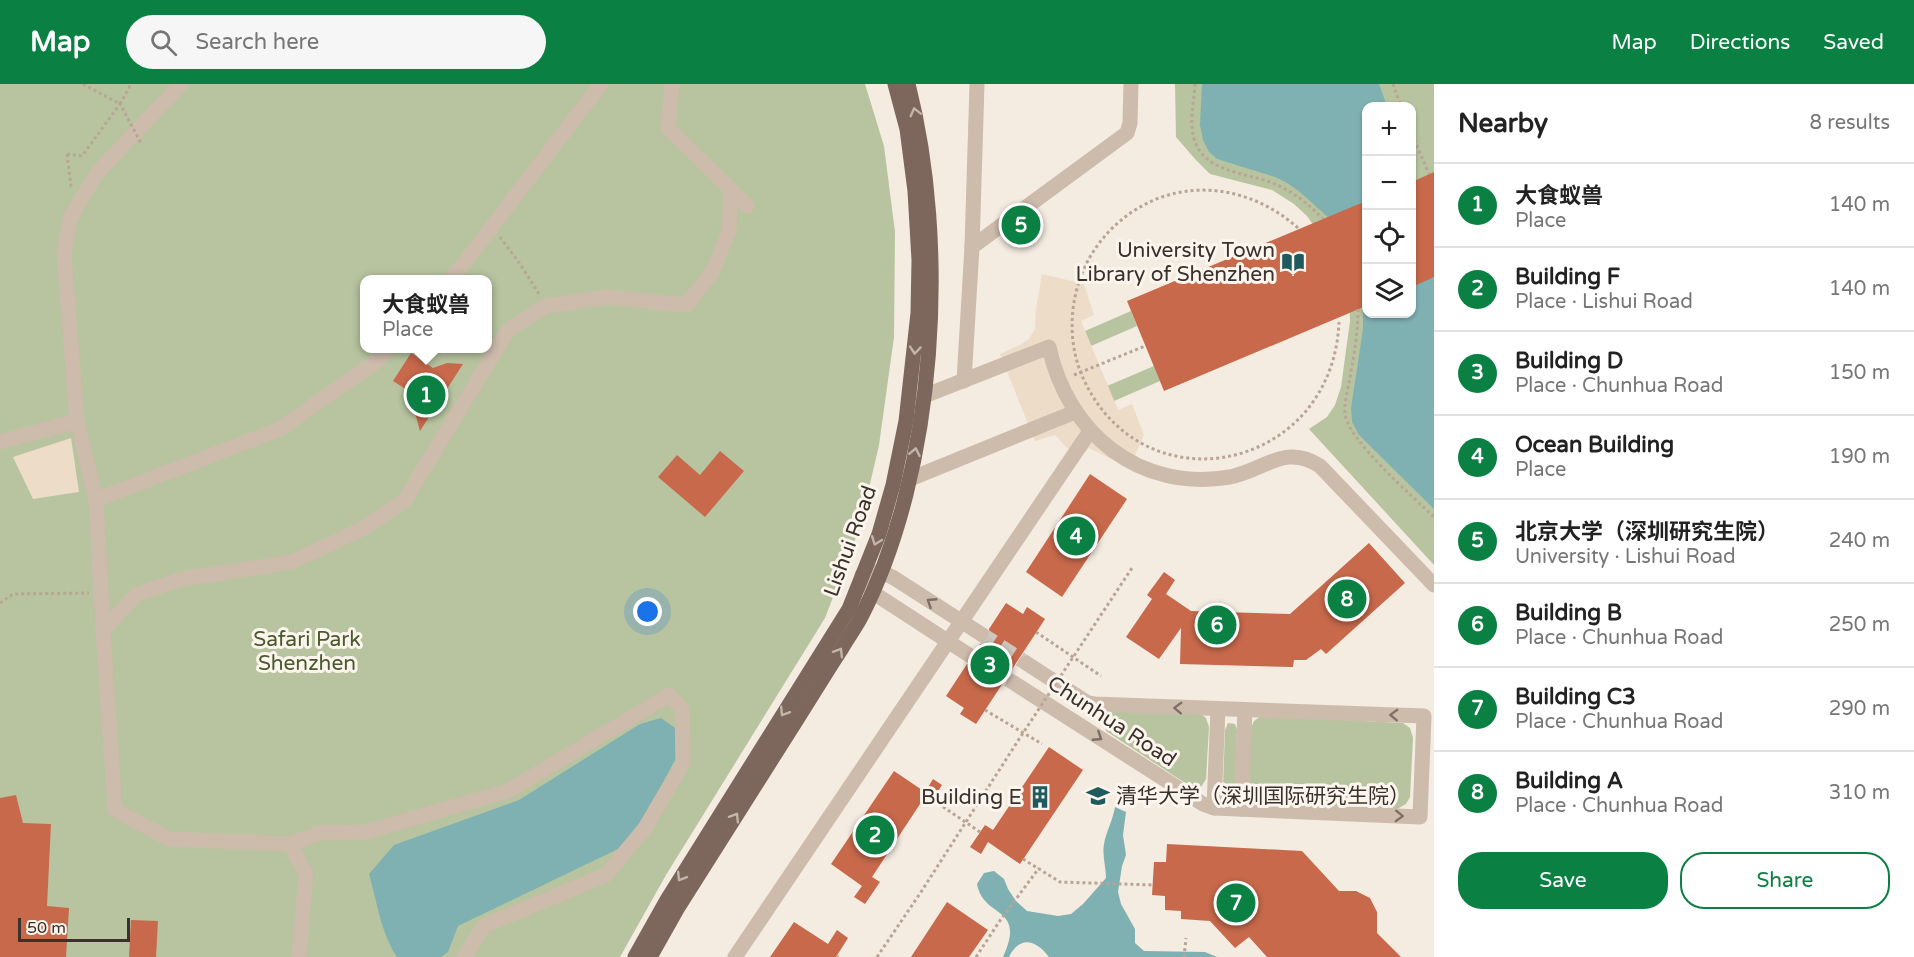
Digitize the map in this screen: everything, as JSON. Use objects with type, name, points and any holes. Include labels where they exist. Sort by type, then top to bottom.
[{"type":"main road","name":"Lishui Road","points":[[635,957],[667,900],[849,609],[879,534],[893,485],[906,421],[918,314],[919,260],[915,191],[907,129],[895,84]]},
{"type":"main road","name":"Lishui Road","points":[[650,957],[677,909],[861,617],[892,542],[910,479],[924,396],[930,307],[927,203],[918,125],[908,84]]},
{"type":"street","points":[[181,84],[97,173],[70,218],[64,254],[77,421],[96,500],[115,810],[169,839],[290,843],[319,833],[366,832],[508,791],[669,695],[682,709],[683,763],[645,828],[606,875],[484,926],[464,957]]},
{"type":"street","points":[[453,275],[493,227],[601,84]]},
{"type":"street","points":[[672,84],[668,128],[747,206]]},
{"type":"street","points":[[964,381],[972,247],[977,84]]},
{"type":"street","points":[[972,247],[1126,133],[1130,123],[1131,84]]},
{"type":"street","points":[[103,630],[137,594],[182,579],[292,562],[364,528],[405,500],[508,330],[546,306],[608,297],[686,306],[713,271],[729,230],[731,190]]},
{"type":"street","points":[[924,396],[1049,347],[1058,381],[1075,412],[1103,443],[1132,462],[1166,475],[1201,479],[1248,472],[1288,456],[1304,457],[1320,466],[1434,585]]},
{"type":"street","points":[[96,500],[280,429],[378,360],[384,353]]},
{"type":"street","points":[[910,479],[1075,412]]},
{"type":"street","points":[[0,442],[77,421]]},
{"type":"street","points":[[735,957],[1090,431]]},
{"type":"street","points":[[969,655],[872,592],[862,575],[880,571],[981,634]]},
{"type":"street","name":"Chunhua Road","points":[[1014,683],[1196,801],[1214,808],[1420,817],[1428,765],[1424,716],[1107,706],[1088,703],[1026,663]]},
{"type":"street","points":[[1076,723],[1088,703]]},
{"type":"street","points":[[1214,808],[1218,709]]},
{"type":"street","points":[[1241,809],[1245,710]]},
{"type":"street","points":[[290,843],[306,874],[299,957]]},
{"type":"path","points":[[82,84],[120,104],[142,145]]},
{"type":"path","points":[[85,193],[70,186],[67,154],[82,156],[120,104],[131,84]]},
{"type":"path","points":[[1195,84],[1193,133],[1197,146],[1210,162],[1227,170],[1251,175],[1277,185],[1297,196],[1323,219]]},
{"type":"path","points":[[1393,84],[1400,102]]},
{"type":"path","points":[[1416,143],[1429,174]]},
{"type":"path","points":[[1298,228],[1265,204],[1240,195],[1213,190],[1186,191],[1160,198],[1125,217],[1096,246],[1078,283],[1073,308],[1072,334],[1080,373],[1105,413],[1128,434],[1141,442],[1168,453],[1190,458],[1212,459],[1241,454],[1268,443],[1292,426],[1312,405],[1327,379],[1336,351],[1339,322]]},
{"type":"path","points":[[493,227],[520,264],[546,306]]},
{"type":"path","points":[[1358,309],[1356,341],[1345,412],[1347,421],[1355,438],[1434,517]]},
{"type":"path","points":[[1080,373],[1145,346]]},
{"type":"path","points":[[877,957],[1132,568]]},
{"type":"path","points":[[0,603],[14,594],[102,593]]},
{"type":"path","points":[[1036,632],[1101,676]]},
{"type":"path","points":[[985,710],[1042,744]]},
{"type":"path","points":[[933,800],[980,832]]},
{"type":"path","points":[[1023,859],[1060,882],[1153,885]]},
{"type":"path","points":[[976,957],[1039,868]]},
{"type":"path","points":[[1184,957],[1186,938]]},
{"type":"green space","name":"Safari Park Shenzhen","points":[[0,84],[865,84],[884,146],[895,232],[894,337],[879,445],[860,527],[825,618],[666,875],[620,957],[0,957]]},
{"type":"green space","points":[[1175,84],[1434,84],[1434,565],[1309,429],[1327,417],[1335,405],[1341,387],[1350,321],[1349,294],[1327,245],[1307,216],[1294,204],[1272,190],[1210,174],[1176,137]]},
{"type":"green space","points":[[1131,311],[1137,326],[1091,346],[1085,331]]},
{"type":"green space","points":[[1154,366],[1160,381],[1114,401],[1107,386]]},
{"type":"green space","points":[[1114,711],[1201,714],[1206,718],[1209,727],[1206,779],[1201,787],[1191,786],[1179,779],[1106,731],[1109,715]]},
{"type":"green space","points":[[1261,716],[1403,723],[1410,728],[1413,738],[1410,797],[1406,804],[1397,809],[1258,803],[1250,798],[1248,788],[1250,730],[1254,721]]},
{"type":"green space","points":[[1228,723],[1235,724],[1237,730],[1235,786],[1232,793],[1226,793],[1223,787],[1225,730]]},
{"type":"shaded area","points":[[1042,274],[1084,284],[1094,315],[1081,321],[1118,410],[1132,404],[1144,435],[1130,467],[1089,448],[1080,457],[1055,435],[1035,441],[1000,354],[1029,339],[1035,329]]},
{"type":"shaded area","points":[[71,438],[79,492],[33,499],[13,457]]},
{"type":"water","points":[[1202,84],[1379,84],[1386,102],[1362,102],[1362,304],[1360,285],[1331,220],[1287,183],[1217,159],[1209,152],[1203,140],[1200,125]]},
{"type":"water","points":[[1416,180],[1434,225],[1434,509],[1359,435],[1352,422],[1351,408],[1363,318],[1416,318]]},
{"type":"water","points":[[661,718],[675,728],[676,758],[644,819],[618,849],[458,926],[448,952],[441,957],[397,957],[383,928],[369,874],[394,845],[519,800],[640,724]]},
{"type":"water","points":[[1115,807],[1126,812],[1123,835],[1126,855],[1118,892],[1121,904],[1135,929],[1135,943],[1144,951],[1205,952],[1217,957],[1049,957],[1039,947],[1028,942],[1018,945],[1009,957],[1003,957],[1010,929],[1007,920],[981,895],[977,884],[984,873],[994,871],[1004,879],[1016,901],[1027,911],[1058,916],[1071,914],[1106,878],[1104,844]]},
{"type":"building","points":[[1434,172],[1434,277],[1416,285],[1416,210],[1416,180]]},
{"type":"building","name":"University Town Library of Shenzhen","points":[[1362,203],[1362,308],[1164,391],[1127,301]]},
{"type":"building","points":[[411,353],[433,368],[447,363],[463,364],[420,431],[412,402],[404,388],[393,381]]},
{"type":"building","points":[[720,451],[744,471],[705,517],[658,477],[677,455],[700,475]]},
{"type":"building","points":[[1090,474],[1127,499],[1062,597],[1026,572]]},
{"type":"building","points":[[1369,543],[1405,583],[1326,654],[1321,649],[1306,660],[1294,660],[1293,667],[1180,664],[1181,628],[1159,659],[1126,637],[1152,599],[1147,595],[1164,572],[1175,580],[1166,594],[1191,611],[1290,614]]},
{"type":"building","points":[[1006,603],[1023,614],[1027,607],[1045,619],[976,724],[960,714],[964,708],[946,696],[967,664],[973,664],[977,660],[979,655],[977,649],[980,644],[989,639],[989,629]]},
{"type":"building","name":"Building E","points":[[1049,747],[1083,770],[1020,864],[988,842],[981,854],[970,847],[985,825],[993,830]]},
{"type":"building","points":[[894,771],[925,792],[933,779],[942,785],[929,806],[922,801],[872,877],[880,882],[865,904],[854,897],[862,886],[831,864]]},
{"type":"building","points":[[16,795],[23,823],[51,824],[47,906],[69,908],[66,957],[0,957],[0,798]]},
{"type":"building","points":[[1167,844],[1302,851],[1339,891],[1356,891],[1370,898],[1377,912],[1377,933],[1401,957],[1267,957],[1249,937],[1235,948],[1210,921],[1181,919],[1181,911],[1165,910],[1165,896],[1152,895],[1154,862],[1166,862]]},
{"type":"building","points":[[947,902],[988,930],[969,957],[911,957]]},
{"type":"building","points":[[131,920],[158,921],[156,957],[129,957]]},
{"type":"building","points":[[794,922],[828,944],[837,930],[848,938],[836,957],[770,957]]},
{"type":"tunnel","points":[[981,634],[1026,663]]},
{"type":"tunnel","points":[[969,655],[1014,683]]},
{"type":"place","name":"北京大学（深圳研究生院）","points":[[1021,225]]},
{"type":"place","name":"University Town Library of Shenzhen","points":[[1293,262]]},
{"type":"place","name":"大食蚁兽","points":[[426,395]]},
{"type":"place","name":"Ocean Building","points":[[1076,536]]},
{"type":"place","name":"Building A","points":[[1347,599]]},
{"type":"place","name":"Building B","points":[[1217,625]]},
{"type":"place","name":"Building D","points":[[990,665]]},
{"type":"place","name":"清华大学（深圳国际研究生院）","points":[[1098,796]]},
{"type":"place","name":"Building E","points":[[1040,797]]},
{"type":"place","name":"Building F","points":[[875,835]]},
{"type":"place","name":"Building C3","points":[[1236,903]]}]
